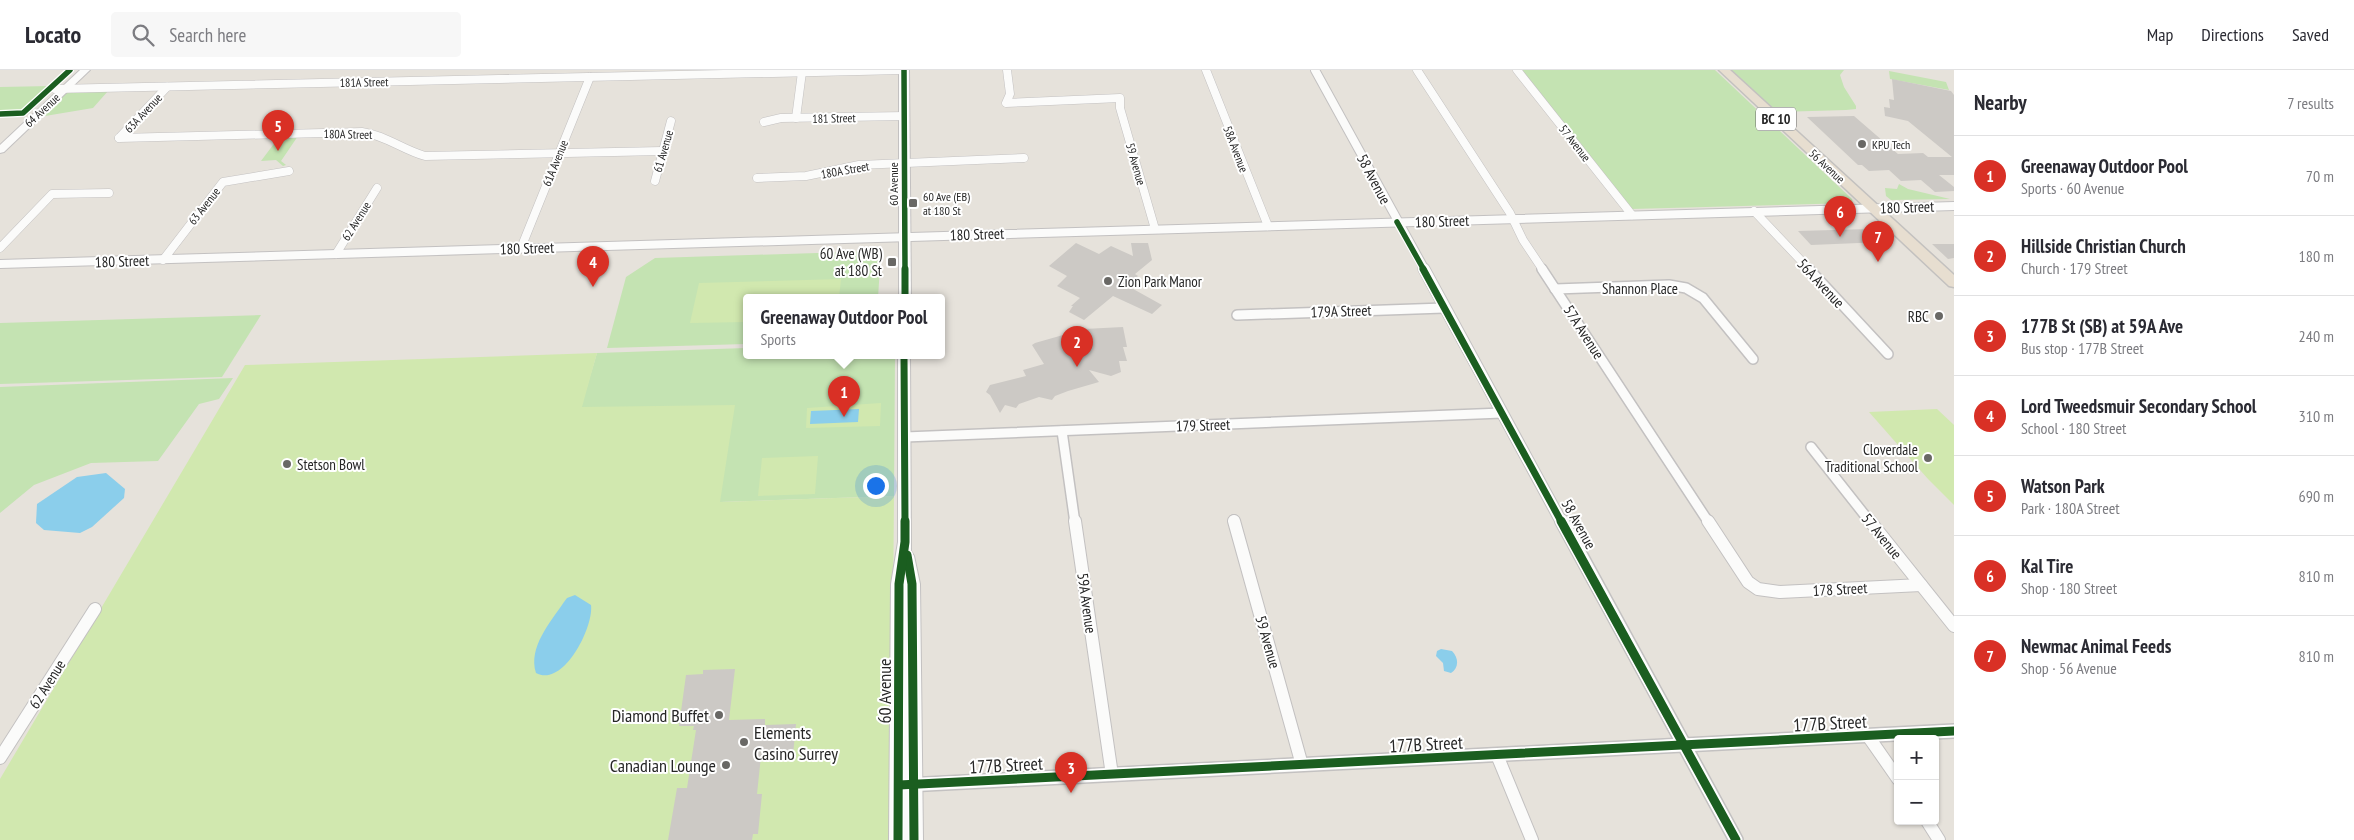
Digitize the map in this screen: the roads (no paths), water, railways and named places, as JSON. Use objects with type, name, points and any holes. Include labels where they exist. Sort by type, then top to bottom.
[{"type":"highway","name":"56 Avenue","points":[[1724,70],[1954,283]]},
{"type":"main road","name":"64 Avenue","points":[[0,150],[60,89],[75,70]]},
{"type":"main road","name":"64 Avenue","points":[[0,140],[85,70]]},
{"type":"main road","name":"60 Avenue","points":[[903,70],[905,116],[904,294]]},
{"type":"main road","name":"60 Avenue","points":[[904,359],[905,542],[899,584],[906,785],[914,840]]},
{"type":"main road","name":"60 Avenue","points":[[898,840],[906,785]]},
{"type":"street","points":[[492,79],[497,70]]},
{"type":"street","name":"181A Street","points":[[60,89],[590,77],[691,72],[903,70]]},
{"type":"street","name":"59 Avenue","points":[[1007,70],[1010,94],[1006,103],[1120,98],[1120,108],[1155,229]]},
{"type":"street","name":"58A Avenue","points":[[1206,70],[1268,226]]},
{"type":"street","name":"58 Avenue","points":[[1315,70],[1736,840]]},
{"type":"street","name":"57A Avenue","points":[[1417,70],[1513,219],[1523,240],[1741,573],[1758,589]]},
{"type":"street","name":"57 Avenue","points":[[1517,70],[1632,215]]},
{"type":"street","points":[[796,118],[802,72]]},
{"type":"street","name":"61A Avenue","points":[[521,248],[590,77]]},
{"type":"street","name":"63A Avenue","points":[[119,138],[167,87]]},
{"type":"street","name":"181 Street","points":[[764,122],[796,118],[905,116]]},
{"type":"street","name":"61 Avenue","points":[[655,180],[671,121]]},
{"type":"street","name":"180A Street","points":[[119,138],[362,132],[382,135],[410,152],[425,156],[662,151]]},
{"type":"street","name":"180A Street","points":[[757,178],[806,176],[859,165],[1024,158]]},
{"type":"street","name":"63 Avenue","points":[[163,260],[223,182],[289,171]]},
{"type":"street","name":"62 Avenue","points":[[336,254],[377,188]]},
{"type":"street","points":[[0,248],[52,194],[109,193]]},
{"type":"street","name":"180 Street","points":[[0,264],[1954,206]]},
{"type":"street","name":"56A Avenue","points":[[1754,211],[1888,354]]},
{"type":"street","name":"Shannon Place","points":[[1556,289],[1669,285],[1686,288],[1703,298],[1753,359]]},
{"type":"street","name":"179A Street","points":[[1237,315],[1444,308]]},
{"type":"street","name":"179 Street","points":[[905,436],[1502,413]]},
{"type":"street","name":"59A Avenue","points":[[1062,431],[1112,775]]},
{"type":"street","name":"57 Avenue","points":[[1810,447],[1954,626]]},
{"type":"street","name":"59 Avenue","points":[[1234,520],[1302,765]]},
{"type":"street","name":"178 Street","points":[[1758,589],[1780,592],[1921,585]]},
{"type":"street","name":"62 Avenue","points":[[0,758],[94,609]]},
{"type":"street","name":"177B Street","points":[[906,785],[1954,732]]},
{"type":"street","points":[[1868,736],[1894,773]]},
{"type":"street","points":[[1497,755],[1532,840]]},
{"type":"street","points":[[1929,825],[1939,840]]},
{"type":"water","points":[[859,409],[858,422],[810,424],[811,411]]},
{"type":"water","points":[[106,473],[125,489],[124,498],[92,527],[80,533],[44,530],[36,523],[37,504],[77,477]]},
{"type":"water","points":[[575,595],[591,605],[588,627],[582,640],[566,664],[557,672],[547,675],[536,673],[535,654],[542,636],[567,598]]},
{"type":"water","points":[[1441,649],[1452,651],[1456,657],[1457,666],[1451,673],[1444,671],[1443,663],[1436,656],[1437,651]]},
{"type":"place","name":"KPU Tech","points":[[1862,144]]},
{"type":"place","name":"Watson Park","points":[[278,151]]},
{"type":"place","name":"60 Ave (EB) at 180 St","points":[[913,203]]},
{"type":"place","name":"Kal Tire","points":[[1840,237]]},
{"type":"place","name":"60 Ave (WB) at 180 St","points":[[892,262]]},
{"type":"place","name":"Newmac Animal Feeds","points":[[1878,262]]},
{"type":"place","name":"Zion Park Manor","points":[[1108,281]]},
{"type":"place","name":"Lord Tweedsmuir Secondary School","points":[[593,287]]},
{"type":"place","name":"RBC","points":[[1939,316]]},
{"type":"place","name":"Hillside Christian Church","points":[[1077,367]]},
{"type":"place","name":"Greenaway Outdoor Pool","points":[[844,417]]},
{"type":"place","name":"Cloverdale Traditional School","points":[[1928,458]]},
{"type":"place","name":"Stetson Bowl","points":[[287,464]]},
{"type":"place","name":"Diamond Buffet","points":[[719,715]]},
{"type":"place","name":"Elements Casino Surrey","points":[[744,742]]},
{"type":"place","name":"Canadian Lounge","points":[[726,765]]},
{"type":"place","name":"177B St (SB) at 59A Ave","points":[[1071,793]]}]
